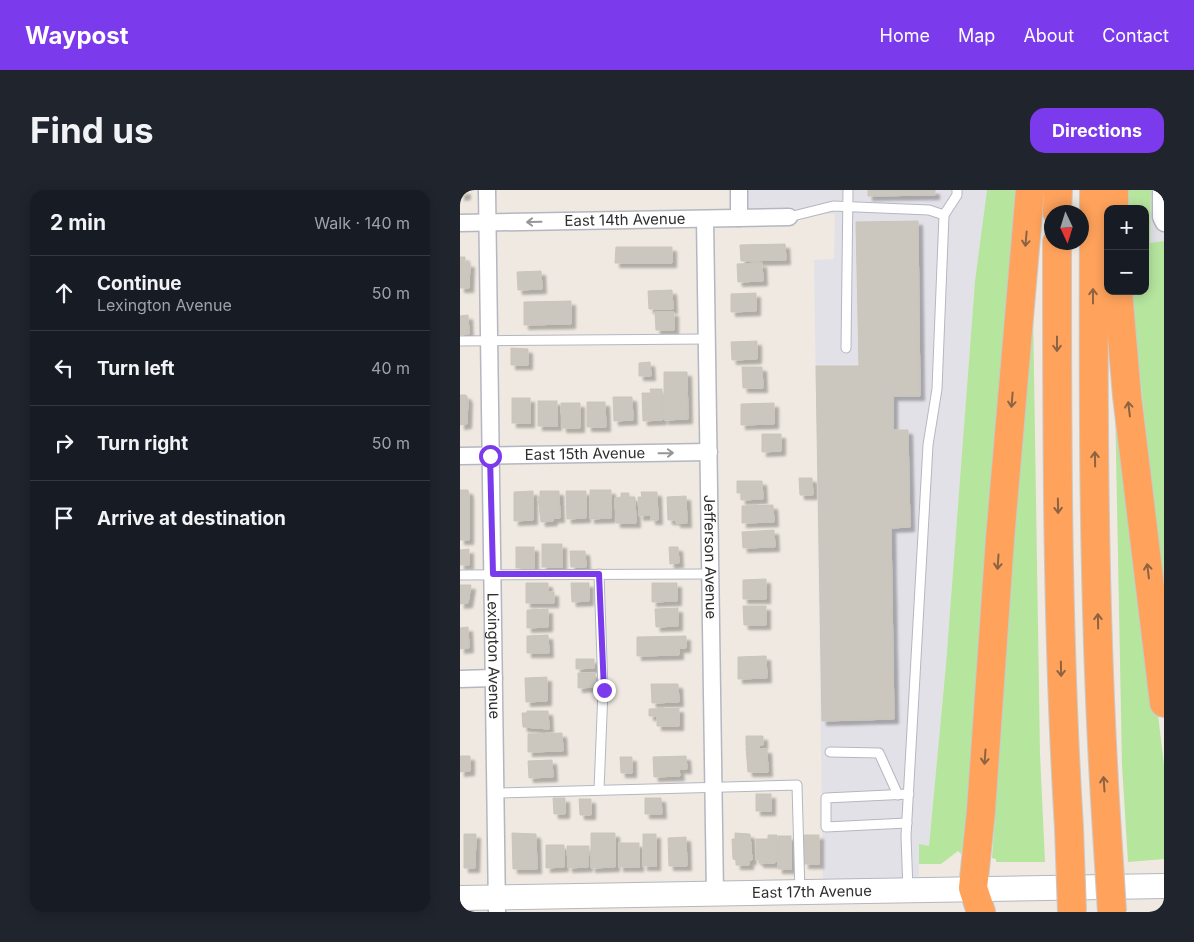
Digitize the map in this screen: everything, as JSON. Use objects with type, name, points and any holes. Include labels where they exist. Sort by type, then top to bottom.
[{"type":"highway","points":[[977,900],[1000,529],[1030,190]]},
{"type":"highway","points":[[1058,190],[1058,205]]},
{"type":"highway","points":[[1094,190],[1093,369],[1099,708],[1112,912]]},
{"type":"highway","points":[[1114,190],[1114,205]]},
{"type":"highway","points":[[1057,250],[1056,422],[1062,722],[1072,912]]},
{"type":"highway","points":[[1118,295],[1127,396],[1164,703]]},
{"type":"street","name":"Lexington Avenue","points":[[487,190],[497,905]]},
{"type":"street","points":[[739,190],[740,218]]},
{"type":"street","points":[[1161,190],[1161,217],[1164,223]]},
{"type":"street","name":"East 14th Avenue","points":[[460,223],[789,217]]},
{"type":"street","name":"Jefferson Avenue","points":[[705,219],[715,895]]},
{"type":"street","name":"East 15th Avenue","points":[[460,456],[709,452]]},
{"type":"street","points":[[460,678],[494,678]]},
{"type":"street","name":"East 17th Avenue","points":[[460,898],[497,905],[715,895],[908,890],[977,900],[1164,886]]},
{"type":"lane","points":[[846,348],[848,190]]},
{"type":"lane","points":[[908,890],[907,823],[928,445],[937,389],[944,215],[956,196],[957,190]]},
{"type":"lane","points":[[789,217],[833,206],[929,210],[944,215]]},
{"type":"lane","points":[[460,341],[708,339]]},
{"type":"lane","points":[[599,574],[604,690],[599,790]]},
{"type":"lane","points":[[460,575],[711,574]]},
{"type":"lane","points":[[830,752],[880,753],[898,795]]},
{"type":"lane","points":[[496,793],[797,785],[800,893]]},
{"type":"lane","points":[[907,823],[826,827],[826,798],[909,794]]},
{"type":"shaded area","points":[[738,190],[987,190],[975,281],[946,664],[929,846],[919,845],[919,889],[823,893],[814,260],[834,259],[835,214],[738,216]]},
{"type":"shaded area","points":[[1151,190],[1164,190],[1164,241],[1150,244]]},
{"type":"green space","points":[[987,190],[1018,190],[965,841],[961,854],[958,851],[941,864],[919,864],[919,844],[929,846],[946,664],[975,281]]},
{"type":"green space","points":[[1125,190],[1151,190],[1150,243],[1164,241],[1164,601],[1131,295],[1149,295],[1149,205],[1125,205]]},
{"type":"green space","points":[[1033,309],[1040,754],[1045,862],[996,862],[996,859],[992,858],[1002,714],[1010,537]]},
{"type":"green space","points":[[1114,347],[1164,765],[1164,859],[1128,862],[1122,765]]},
{"type":"building","points":[[460,190],[466,190],[466,195],[460,196]]},
{"type":"building","points":[[868,190],[935,190],[935,195],[868,196]]},
{"type":"building","points":[[918,221],[920,396],[893,396],[893,430],[908,430],[910,527],[891,528],[894,719],[822,721],[816,366],[859,366],[856,222]]},
{"type":"building","points":[[785,244],[786,260],[741,261],[740,245]]},
{"type":"building","points":[[616,247],[672,247],[672,263],[615,263]]},
{"type":"building","points":[[460,257],[465,257],[465,263],[470,263],[469,288],[460,288]]},
{"type":"building","points":[[762,263],[763,281],[738,282],[737,264]]},
{"type":"building","points":[[541,271],[542,289],[518,290],[517,272]]},
{"type":"building","points":[[672,290],[673,309],[649,309],[648,291]]},
{"type":"building","points":[[756,293],[756,311],[731,312],[731,294]]},
{"type":"building","points":[[571,301],[571,324],[524,325],[524,302]]},
{"type":"building","points":[[655,312],[674,312],[674,330],[656,330]]},
{"type":"building","points":[[468,315],[469,334],[460,335],[460,316]]},
{"type":"building","points":[[757,341],[757,359],[732,360],[731,342]]},
{"type":"building","points":[[511,348],[528,349],[528,365],[511,365]]},
{"type":"building","points":[[650,362],[651,376],[639,376],[639,363]]},
{"type":"building","points":[[742,367],[762,367],[763,388],[743,388]]},
{"type":"building","points":[[664,372],[687,372],[688,419],[664,420]]},
{"type":"building","points":[[650,389],[662,389],[662,420],[643,421],[642,393],[651,393]]},
{"type":"building","points":[[460,395],[466,395],[468,399],[467,424],[460,425]]},
{"type":"building","points":[[613,397],[632,397],[633,420],[614,421]]},
{"type":"building","points":[[512,398],[530,398],[530,423],[512,423]]},
{"type":"building","points":[[538,401],[557,401],[557,426],[538,426]]},
{"type":"building","points":[[587,402],[605,402],[606,427],[587,427]]},
{"type":"building","points":[[561,403],[580,403],[580,428],[562,428]]},
{"type":"building","points":[[774,403],[774,424],[741,425],[741,404]]},
{"type":"building","points":[[762,434],[781,434],[781,451],[762,452]]},
{"type":"building","points":[[799,478],[812,478],[813,495],[800,495]]},
{"type":"building","points":[[737,481],[762,481],[763,499],[741,500],[741,493],[737,493]]},
{"type":"building","points":[[460,490],[468,490],[469,494],[469,540],[460,540]]},
{"type":"building","points":[[590,490],[611,490],[611,518],[590,519]]},
{"type":"building","points":[[533,491],[533,520],[514,521],[514,492]]},
{"type":"building","points":[[540,491],[559,491],[560,518],[541,522],[538,497],[540,497]]},
{"type":"building","points":[[566,491],[586,491],[586,518],[567,519]]},
{"type":"building","points":[[641,492],[657,492],[658,520],[651,520],[651,515],[639,516],[638,497],[642,497]]},
{"type":"building","points":[[621,493],[629,493],[629,497],[635,497],[636,523],[616,523],[615,498],[621,497]]},
{"type":"building","points":[[686,496],[687,523],[676,523],[676,520],[668,520],[667,497]]},
{"type":"building","points":[[773,505],[774,522],[742,523],[742,506]]},
{"type":"building","points":[[774,530],[775,547],[743,548],[742,532]]},
{"type":"building","points":[[542,544],[562,544],[562,567],[542,567]]},
{"type":"building","points":[[516,547],[534,547],[534,568],[516,568]]},
{"type":"building","points":[[669,547],[678,547],[679,563],[670,564]]},
{"type":"building","points":[[469,549],[469,565],[460,565],[460,550]]},
{"type":"building","points":[[570,551],[585,551],[586,567],[571,567]]},
{"type":"building","points":[[766,579],[766,599],[743,599],[743,580]]},
{"type":"building","points":[[526,583],[548,583],[548,592],[554,592],[554,603],[526,603]]},
{"type":"building","points":[[571,583],[589,583],[589,601],[572,602]]},
{"type":"building","points":[[652,583],[677,583],[677,601],[652,602]]},
{"type":"building","points":[[460,585],[471,585],[468,603],[460,604]]},
{"type":"building","points":[[743,606],[766,606],[766,625],[744,625]]},
{"type":"building","points":[[678,608],[678,626],[656,627],[655,609]]},
{"type":"building","points":[[548,609],[548,627],[527,628],[527,610]]},
{"type":"building","points":[[468,627],[469,648],[460,649],[460,628]]},
{"type":"building","points":[[548,635],[549,653],[527,653],[527,636]]},
{"type":"building","points":[[686,636],[686,648],[679,648],[679,655],[637,656],[637,637]]},
{"type":"building","points":[[766,656],[767,678],[738,679],[738,657]]},
{"type":"building","points":[[576,659],[594,659],[594,668],[576,669]]},
{"type":"building","points":[[578,673],[595,673],[596,687],[578,688]]},
{"type":"building","points":[[547,677],[547,701],[526,702],[525,678]]},
{"type":"building","points":[[651,684],[678,684],[679,702],[652,703]]},
{"type":"building","points":[[679,708],[679,726],[657,726],[657,716],[649,716],[649,709]]},
{"type":"building","points":[[527,711],[548,711],[549,729],[523,727],[522,713],[527,713]]},
{"type":"building","points":[[562,733],[563,751],[528,752],[528,734]]},
{"type":"building","points":[[746,736],[763,736],[763,745],[759,745],[759,749],[767,749],[768,772],[748,772],[746,747],[749,745],[746,746]]},
{"type":"building","points":[[460,756],[470,756],[470,771],[460,772]]},
{"type":"building","points":[[686,756],[687,769],[679,769],[680,776],[654,777],[653,757]]},
{"type":"building","points":[[620,757],[632,757],[632,773],[621,773]]},
{"type":"building","points":[[552,760],[553,777],[529,778],[528,761]]},
{"type":"building","points":[[756,794],[771,794],[771,811],[756,811]]},
{"type":"building","points":[[553,798],[565,798],[565,814],[554,814]]},
{"type":"building","points":[[645,798],[661,798],[662,814],[645,814]]},
{"type":"building","points":[[579,799],[591,799],[591,815],[580,815]]},
{"type":"building","points":[[512,833],[536,834],[537,869],[513,869]]},
{"type":"building","points":[[591,833],[615,833],[615,867],[591,868]]},
{"type":"building","points":[[735,833],[750,834],[752,860],[749,860],[749,865],[736,865],[736,860],[733,859],[732,839],[735,839]]},
{"type":"building","points":[[464,834],[476,834],[475,868],[464,868]]},
{"type":"building","points":[[643,834],[656,834],[656,866],[643,866]]},
{"type":"building","points":[[768,835],[777,835],[777,861],[775,860],[775,863],[759,863],[759,860],[756,860],[756,839],[768,839]]},
{"type":"building","points":[[804,835],[819,835],[819,864],[804,864]]},
{"type":"building","points":[[778,836],[791,836],[791,869],[778,869]]},
{"type":"building","points":[[686,837],[687,866],[669,866],[668,838]]},
{"type":"building","points":[[619,843],[639,843],[639,867],[619,867]]},
{"type":"building","points":[[546,845],[564,845],[564,867],[546,868]]},
{"type":"building","points":[[567,846],[589,846],[588,867],[568,868]]},
{"type":"route","points":[[490,456],[493,574],[599,574],[604,690]]}]
